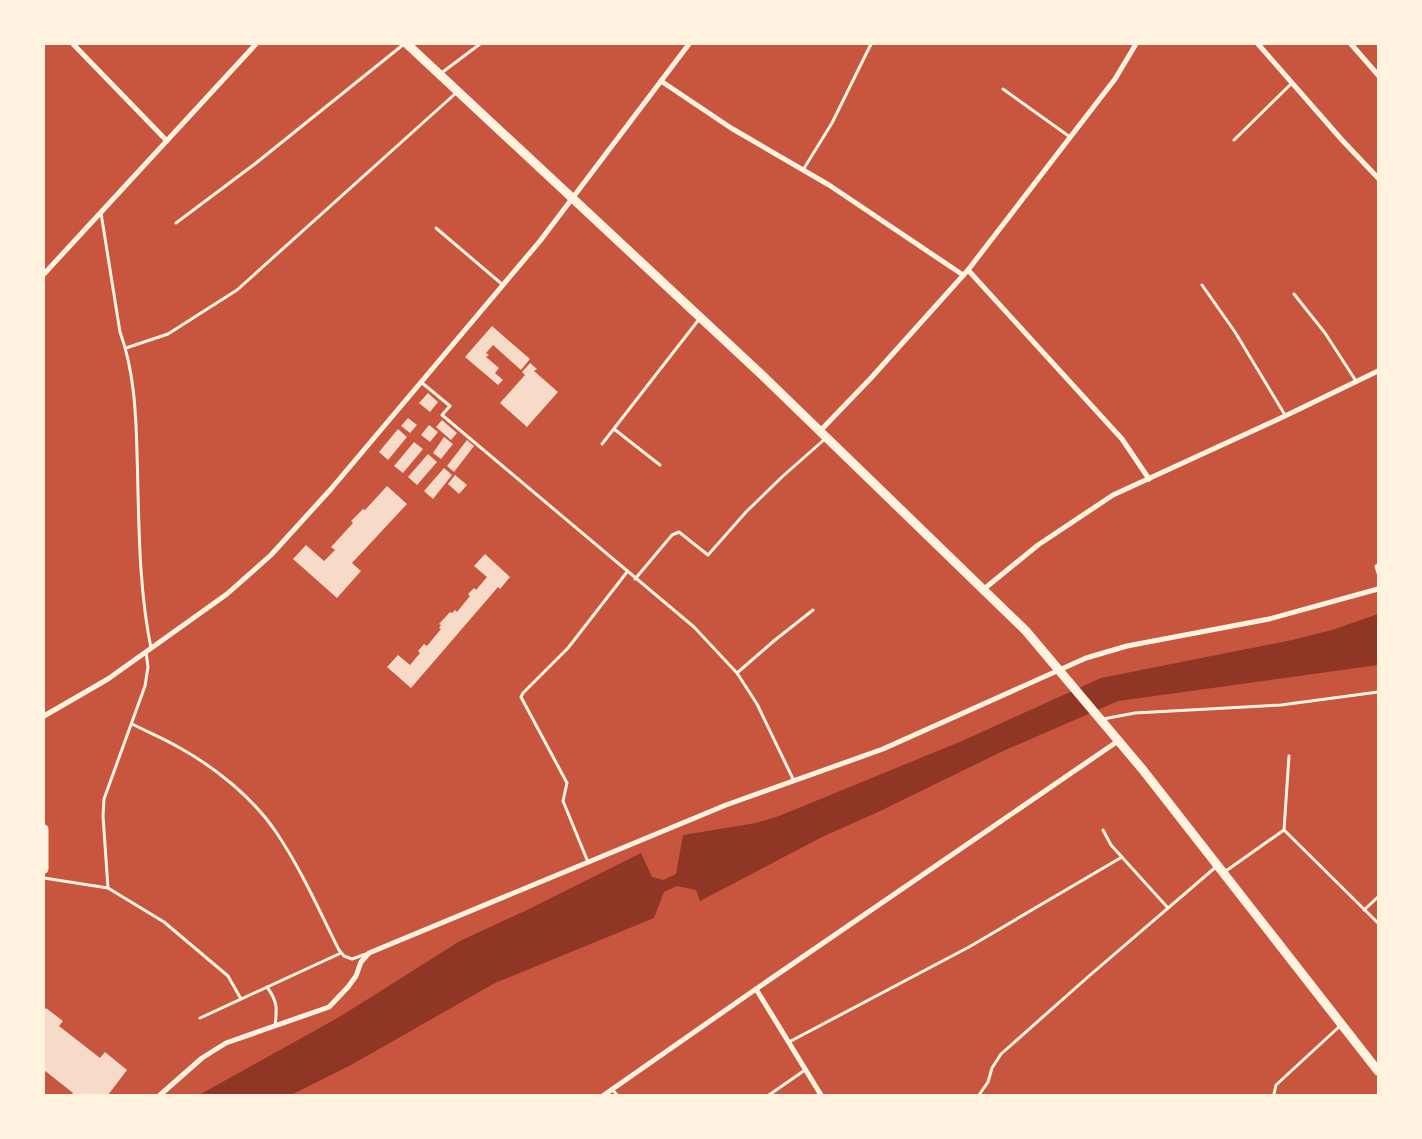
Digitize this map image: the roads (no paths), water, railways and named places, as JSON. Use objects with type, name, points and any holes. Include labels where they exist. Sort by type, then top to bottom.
[{"type":"street","points":[[74,44],[166,141]]},
{"type":"street","points":[[44,274],[256,44]]},
{"type":"street","points":[[406,44],[700,317],[1026,631],[1118,741],[1378,1071]]},
{"type":"street","points":[[44,716],[108,679],[149,650],[227,594],[271,555],[422,382],[540,241],[689,44]]},
{"type":"street","points":[[823,434],[968,270],[1115,79],[1136,44]]},
{"type":"street","points":[[1258,44],[1378,178]]},
{"type":"street","points":[[1351,44],[1378,75]]},
{"type":"street","points":[[661,81],[731,128],[829,185],[963,275]]},
{"type":"street","points":[[968,270],[1122,439],[1148,479]]},
{"type":"street","points":[[984,589],[1038,545],[1113,495],[1286,416],[1378,371]]},
{"type":"street","points":[[160,1095],[202,1058],[226,1043],[329,1007],[356,976],[361,962],[369,952],[726,805],[883,749],[1086,658],[1126,646],[1269,619],[1378,589]]},
{"type":"street","points":[[604,1095],[1118,741]]},
{"type":"street","points":[[44,829],[44,869]]},
{"type":"street","points":[[756,989],[821,1095]]},
{"type":"lane","points":[[176,223],[256,163],[406,44]]},
{"type":"lane","points":[[440,74],[480,44]]},
{"type":"lane","points":[[803,170],[832,123],[872,44]]},
{"type":"lane","points":[[1234,140],[1292,83]]},
{"type":"lane","points":[[1003,89],[1070,137]]},
{"type":"lane","points":[[126,348],[168,334],[237,290],[458,91]]},
{"type":"lane","points":[[101,212],[120,332],[126,348],[135,409],[145,620],[149,650],[145,686],[104,799],[103,816],[108,888]]},
{"type":"lane","points":[[436,228],[503,285]]},
{"type":"lane","points":[[1202,285],[1241,340],[1286,416]]},
{"type":"lane","points":[[1294,294],[1325,333],[1356,381]]},
{"type":"lane","points":[[602,444],[700,317]]},
{"type":"lane","points":[[422,382],[450,406],[442,415],[694,627],[738,673],[757,704],[794,780]]},
{"type":"lane","points":[[614,429],[660,465]]},
{"type":"lane","points":[[635,579],[672,535],[679,532],[708,555],[746,512],[823,434]]},
{"type":"lane","points":[[1378,565],[1376,566],[1378,573]]},
{"type":"lane","points":[[588,862],[563,801],[567,783],[521,697],[568,648],[627,572]]},
{"type":"lane","points":[[738,673],[813,610]]},
{"type":"lane","points":[[1100,719],[1135,713],[1281,705],[1378,692]]},
{"type":"lane","points":[[132,724],[180,748],[214,770],[242,793],[276,832],[304,878],[341,953],[352,960],[369,952]]},
{"type":"lane","points":[[1289,756],[1284,830],[1378,923]]},
{"type":"lane","points":[[1103,830],[1111,845],[1168,908]]},
{"type":"lane","points":[[979,1095],[988,1082],[992,1068],[1001,1054],[1089,976],[1168,908],[1220,869],[1284,830]]},
{"type":"lane","points":[[789,1042],[969,948],[1122,857]]},
{"type":"lane","points":[[44,878],[108,888],[164,922],[228,976],[241,1000]]},
{"type":"lane","points":[[1364,910],[1378,897]]},
{"type":"lane","points":[[200,1018],[341,953]]},
{"type":"lane","points":[[267,987],[273,995],[277,1007],[275,1026]]},
{"type":"lane","points":[[1275,1095],[1276,1085],[1342,1024]]},
{"type":"lane","points":[[769,1095],[806,1070]]},
{"type":"lane","points":[[612,1089],[617,1095]]}]
